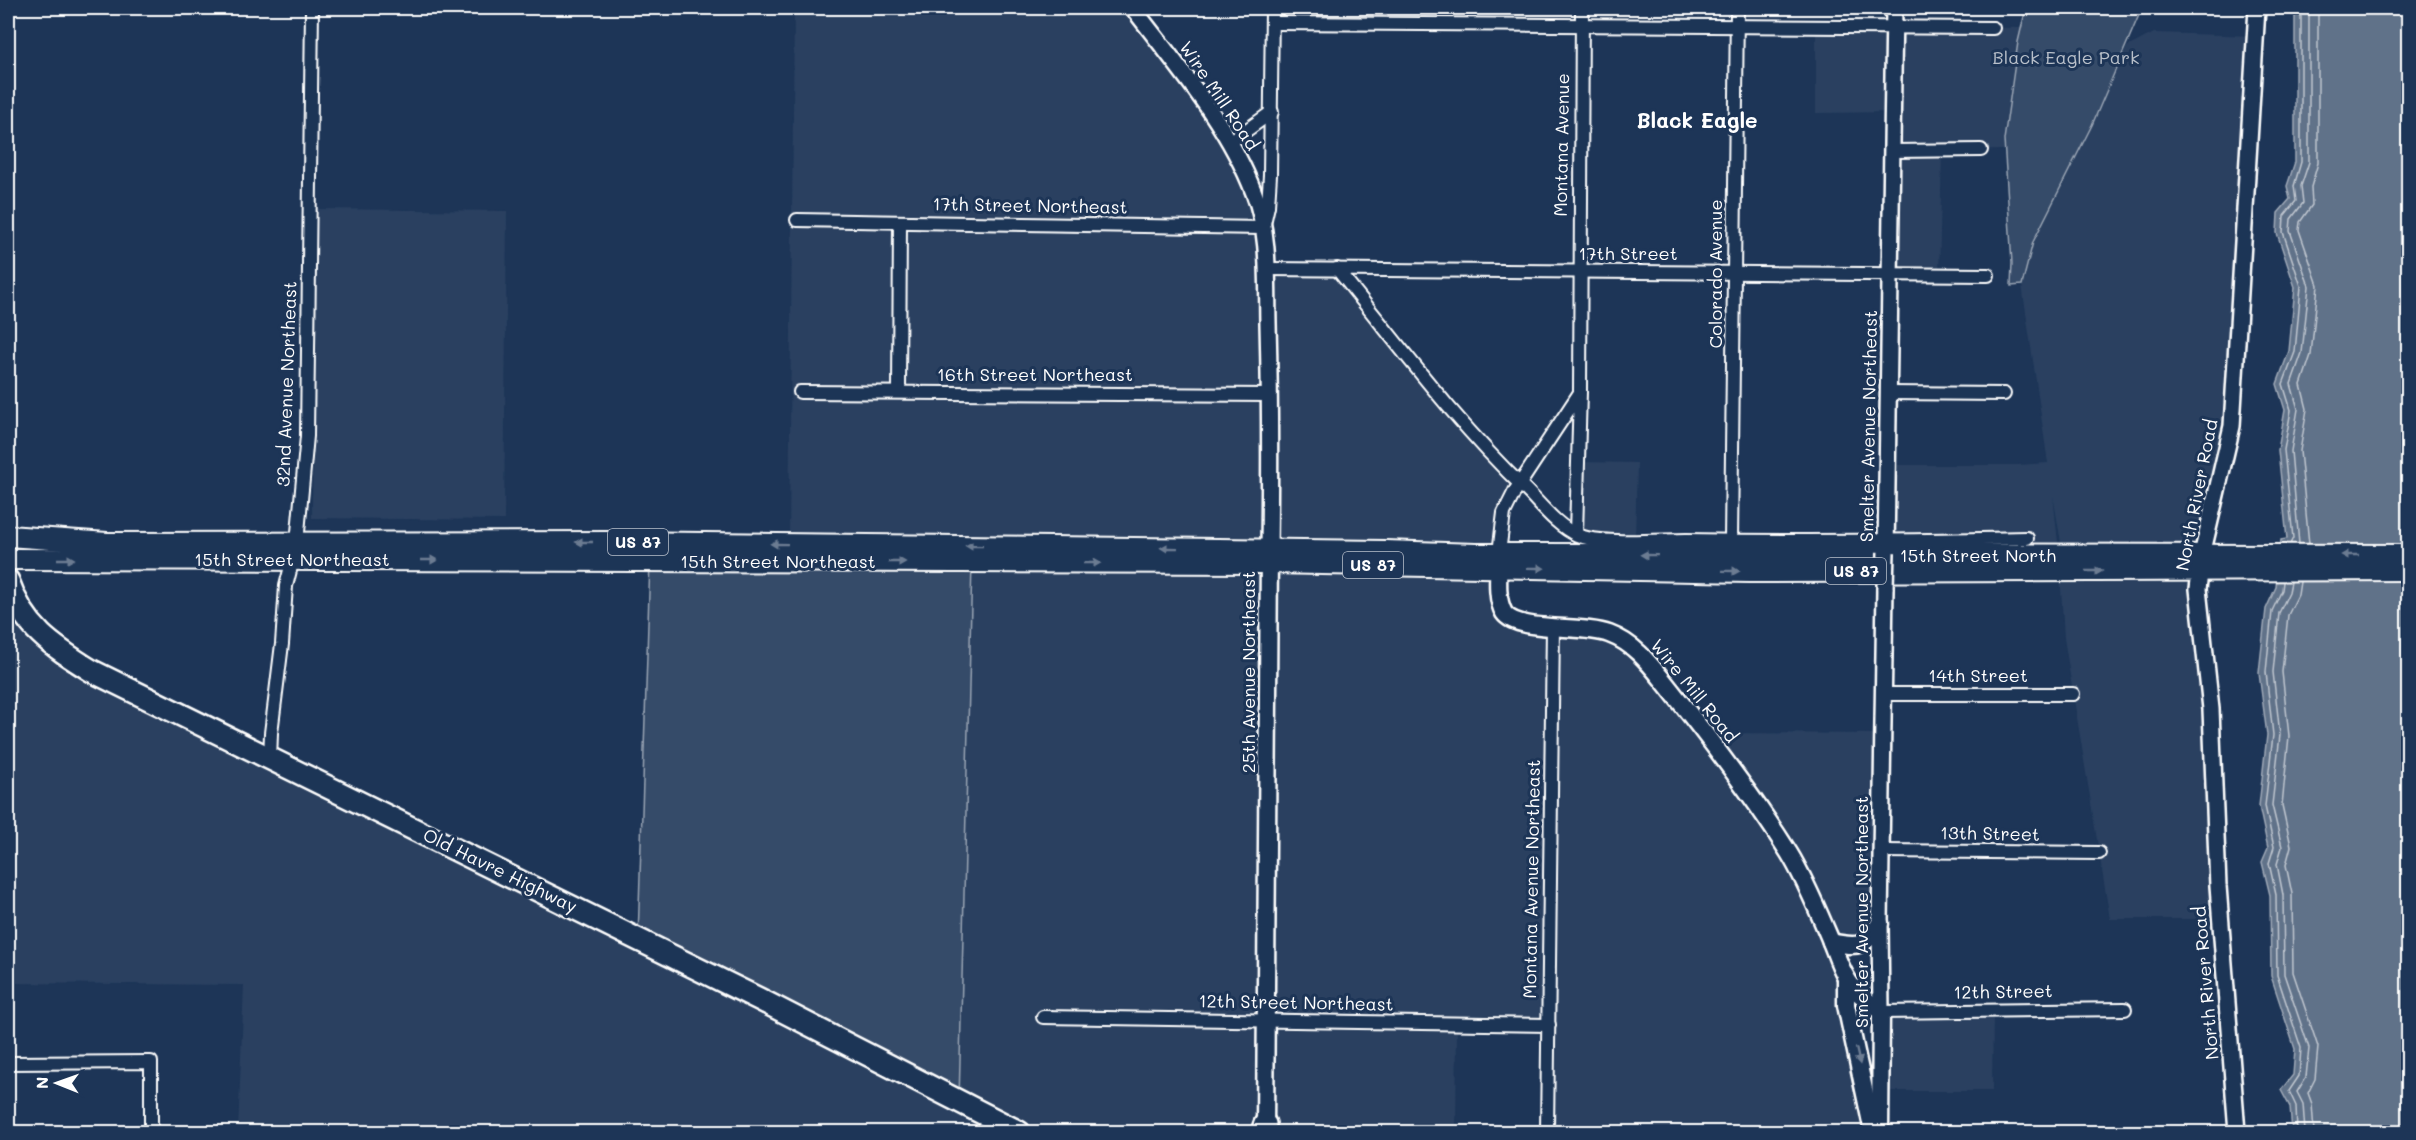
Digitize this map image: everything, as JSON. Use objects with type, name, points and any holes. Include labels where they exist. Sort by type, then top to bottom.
[{"type":"highway","name":"Old Havre Highway","points":[[8,581],[13,597],[29,623],[53,646],[92,671],[160,702],[270,760],[749,994],[1019,1132]]},
{"type":"highway","points":[[8,607],[29,623]]},
{"type":"main road","name":"15th Street Northeast","points":[[8,536],[107,543],[295,551]]},
{"type":"main road","name":"15th Street Northeast","points":[[8,559],[295,551],[1269,556],[1476,560]]},
{"type":"main road","name":"15th Street North","points":[[2234,563],[2409,555]]},
{"type":"main road","name":"25th Avenue Northeast","points":[[1264,1130],[1269,556]]},
{"type":"main road","name":"15th Street North","points":[[1476,560],[2018,556],[2409,570]]},
{"type":"main road","name":"Wire Mill Road","points":[[1499,560],[1501,602],[1503,611],[1510,619],[1531,626],[1584,628],[1610,634],[1631,646],[1650,665],[1705,733],[1751,796],[1790,855],[1846,978],[1881,1012]]},
{"type":"main road","points":[[1831,942],[1859,945],[1870,939],[1880,923]]},
{"type":"main road","points":[[1846,978],[1846,1005],[1873,1132]]},
{"type":"main road","name":"Smelter Avenue Northeast","points":[[1880,1132],[1881,1012]]},
{"type":"street","name":"32nd Avenue Northeast","points":[[270,760],[286,586],[295,551],[307,436],[312,8]]},
{"type":"street","name":"Wire Mill Road","points":[[1133,8],[1208,107],[1230,142],[1255,195],[1260,213]]},
{"type":"street","points":[[1263,228],[1268,206],[1272,112],[1272,8]]},
{"type":"street","name":"Montana Avenue","points":[[1576,534],[1580,391],[1582,8]]},
{"type":"street","name":"Colorado Avenue","points":[[1731,541],[1737,8]]},
{"type":"street","name":"Smelter Avenue Northeast","points":[[1881,1012],[1880,923],[1894,8]]},
{"type":"street","name":"North River Road","points":[[2237,1132],[2218,886],[2211,710],[2198,589],[2201,563],[2232,426],[2258,8]]},
{"type":"street","points":[[1272,22],[1993,28]]},
{"type":"street","points":[[1230,142],[1272,112]]},
{"type":"street","points":[[1893,151],[1981,150]]},
{"type":"street","name":"25th Avenue Northeast","points":[[1260,213],[1267,268],[1270,395],[1269,556]]},
{"type":"street","name":"17th Street Northeast","points":[[797,220],[1263,228]]},
{"type":"street","points":[[898,392],[900,222]]},
{"type":"street","name":"17th Street","points":[[1267,268],[1988,275]]},
{"type":"street","points":[[1337,269],[1434,390],[1494,460],[1519,484],[1580,391]]},
{"type":"street","name":"16th Street Northeast","points":[[800,392],[1270,395]]},
{"type":"street","points":[[1888,393],[2004,394]]},
{"type":"street","name":"Wire Mill Road","points":[[1499,560],[1504,513],[1519,484]]},
{"type":"street","name":"15th Street North","points":[[1519,484],[1556,520],[1576,534],[1605,539],[1886,547],[2027,538]]},
{"type":"street","name":"Montana Avenue Northeast","points":[[1547,1132],[1553,626]]},
{"type":"street","name":"14th Street","points":[[1883,694],[2073,694]]},
{"type":"street","name":"13th Street","points":[[1881,851],[2099,853]]},
{"type":"street","name":"12th Street","points":[[1881,1012],[2125,1009]]},
{"type":"street","name":"12th Street Northeast","points":[[1043,1017],[1549,1025]]},
{"type":"street","points":[[8,1063],[151,1062],[152,1132]]},
{"type":"shaded area","points":[[794,8],[1133,8],[1248,177],[1267,268],[1337,269],[1519,484],[1504,513],[1499,553],[789,544]]},
{"type":"shaded area","points":[[1816,25],[2022,28],[2004,150],[1942,151],[1939,274],[1890,273],[1894,112],[1816,113]]},
{"type":"shaded area","points":[[2154,33],[2256,36],[2232,426],[2203,548],[2061,543],[2053,495],[2058,543],[2041,552],[1886,552],[1887,465],[2048,463],[2022,285],[2033,242],[2092,125],[2127,47]]},
{"type":"shaded area","points":[[315,209],[507,211],[504,520],[312,518]]},
{"type":"shaded area","points":[[1578,462],[1637,463],[1635,540],[1576,534]]},
{"type":"shaded area","points":[[972,562],[1499,568],[1504,611],[1609,634],[1705,733],[1882,734],[1880,923],[1860,934],[1828,933],[1872,1132],[1547,1132],[1549,1025],[1457,1023],[1456,1132],[238,1132],[244,985],[8,983],[8,615],[53,646],[959,1102]]},
{"type":"shaded area","points":[[2060,571],[2200,571],[2220,919],[2110,919],[2064,638]]},
{"type":"shaded area","points":[[1993,1010],[1992,1091],[1880,1091],[1881,1012]]},
{"type":"green space","name":"Black Eagle Park","points":[[2026,8],[2142,8],[2092,125],[2033,242],[2022,285],[2011,286],[2012,263],[2004,140],[2018,42]]},
{"type":"green space","points":[[650,561],[972,562],[959,1102],[638,939]]},
{"type":"water","points":[[2295,8],[2408,8],[2408,1132],[2292,1132],[2290,1107],[2281,1090],[2293,1075],[2295,1049],[2271,976],[2270,895],[2262,862],[2268,848],[2259,806],[2267,735],[2259,673],[2266,609],[2276,587],[2281,540],[2287,539],[2278,450],[2285,410],[2277,384],[2289,351],[2295,287],[2277,233],[2278,213],[2290,199],[2287,186],[2295,162]]},
{"type":"district","name":"Black Eagle","points":[[1697,121]]}]
